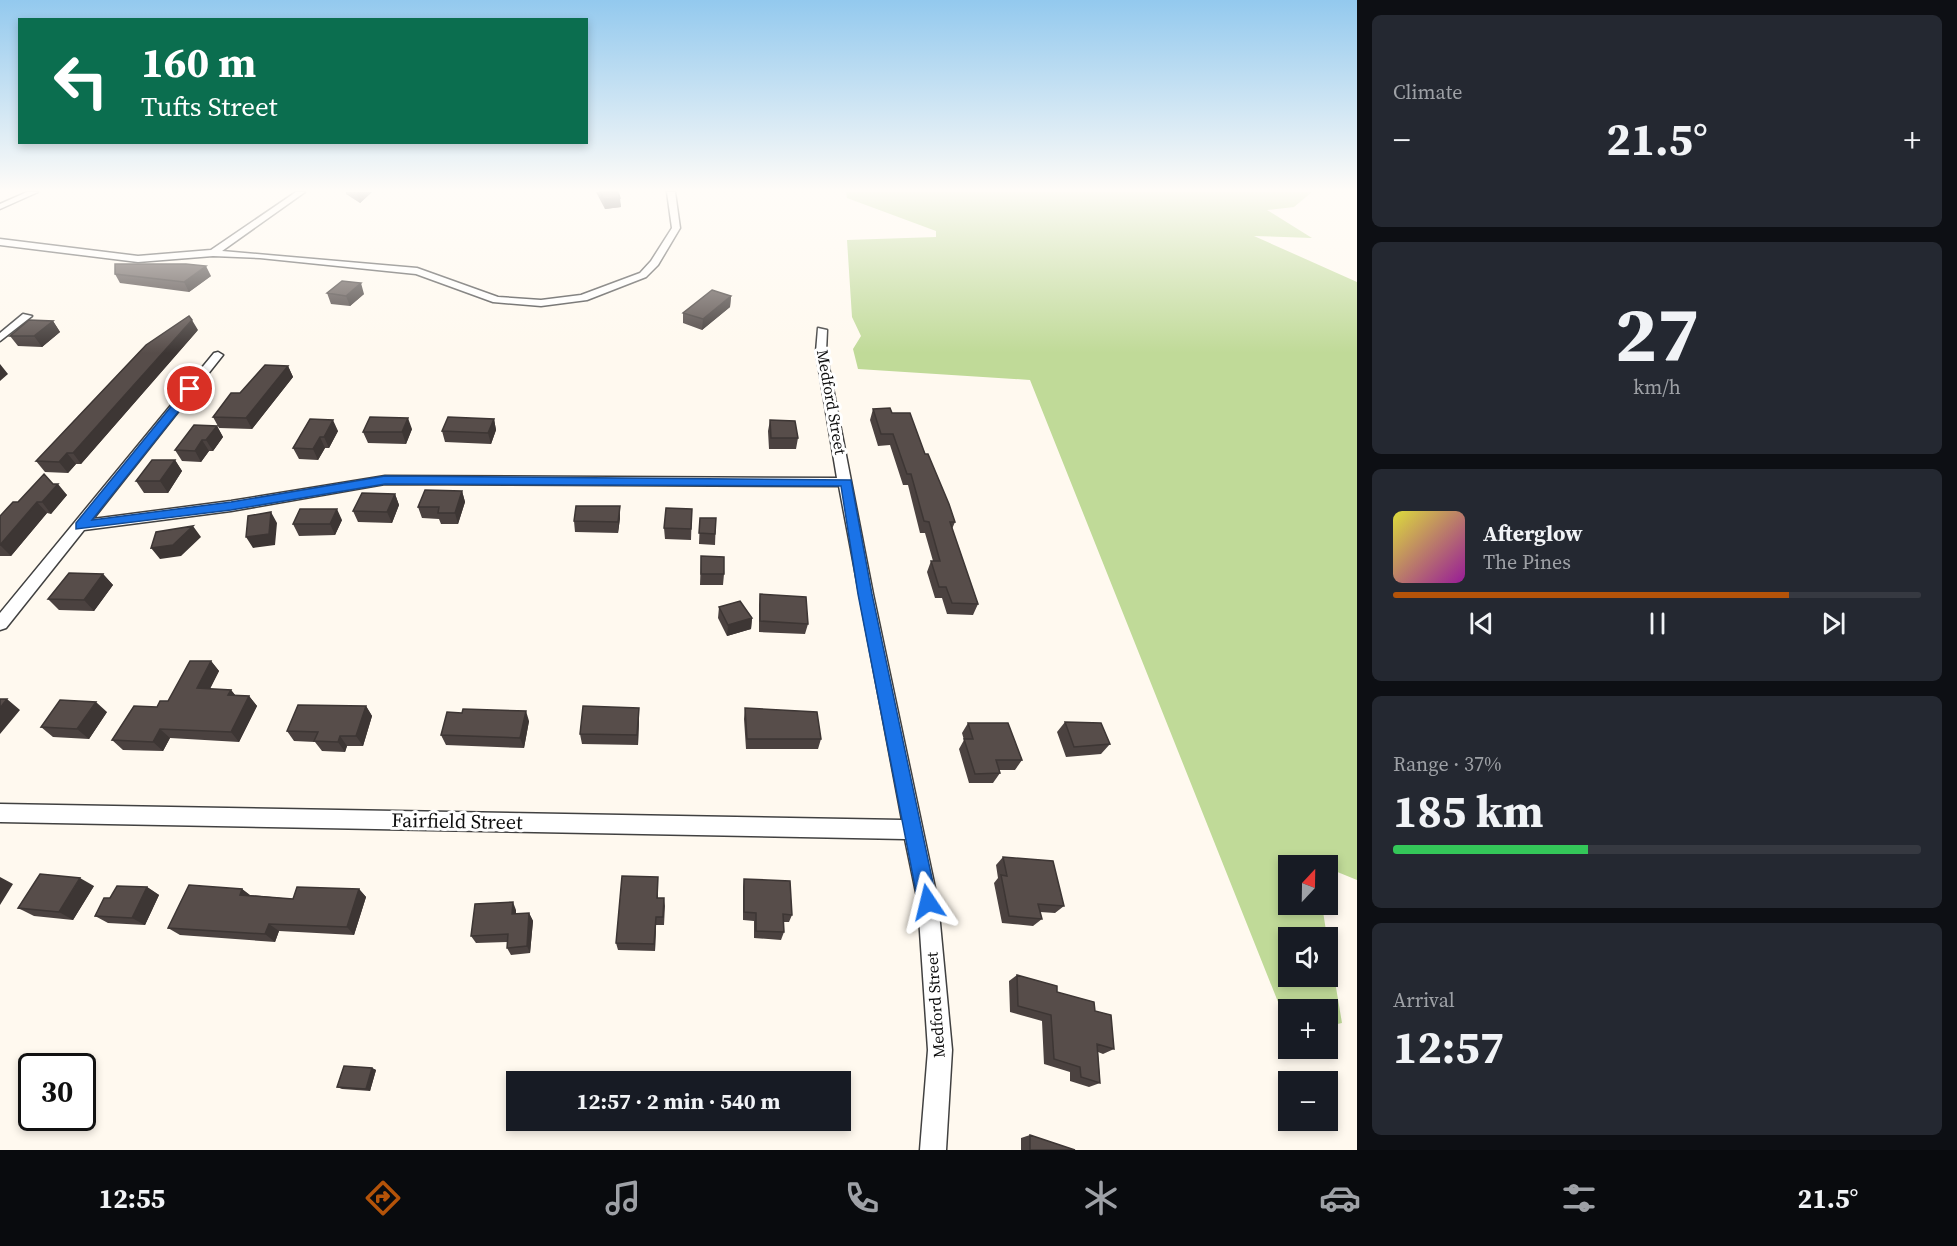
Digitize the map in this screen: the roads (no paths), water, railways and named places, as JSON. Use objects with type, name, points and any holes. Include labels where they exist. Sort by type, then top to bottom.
[{"type":"street","points":[[30,246],[138,259],[213,253],[260,255],[417,271],[497,300],[541,303],[583,298],[625,285],[643,276],[655,263],[665,246]]},
{"type":"street","points":[[213,253],[224,246]]},
{"type":"street","points":[[0,338],[27,316]]},
{"type":"street","name":"Medford Street","points":[[822,330],[821,352],[865,594],[928,902],[940,1050],[933,1150]]},
{"type":"street","points":[[0,624],[218,355]]},
{"type":"street","points":[[80,526],[231,506],[385,480],[846,482]]},
{"type":"street","name":"Fairfield Street","points":[[0,813],[915,830]]}]
